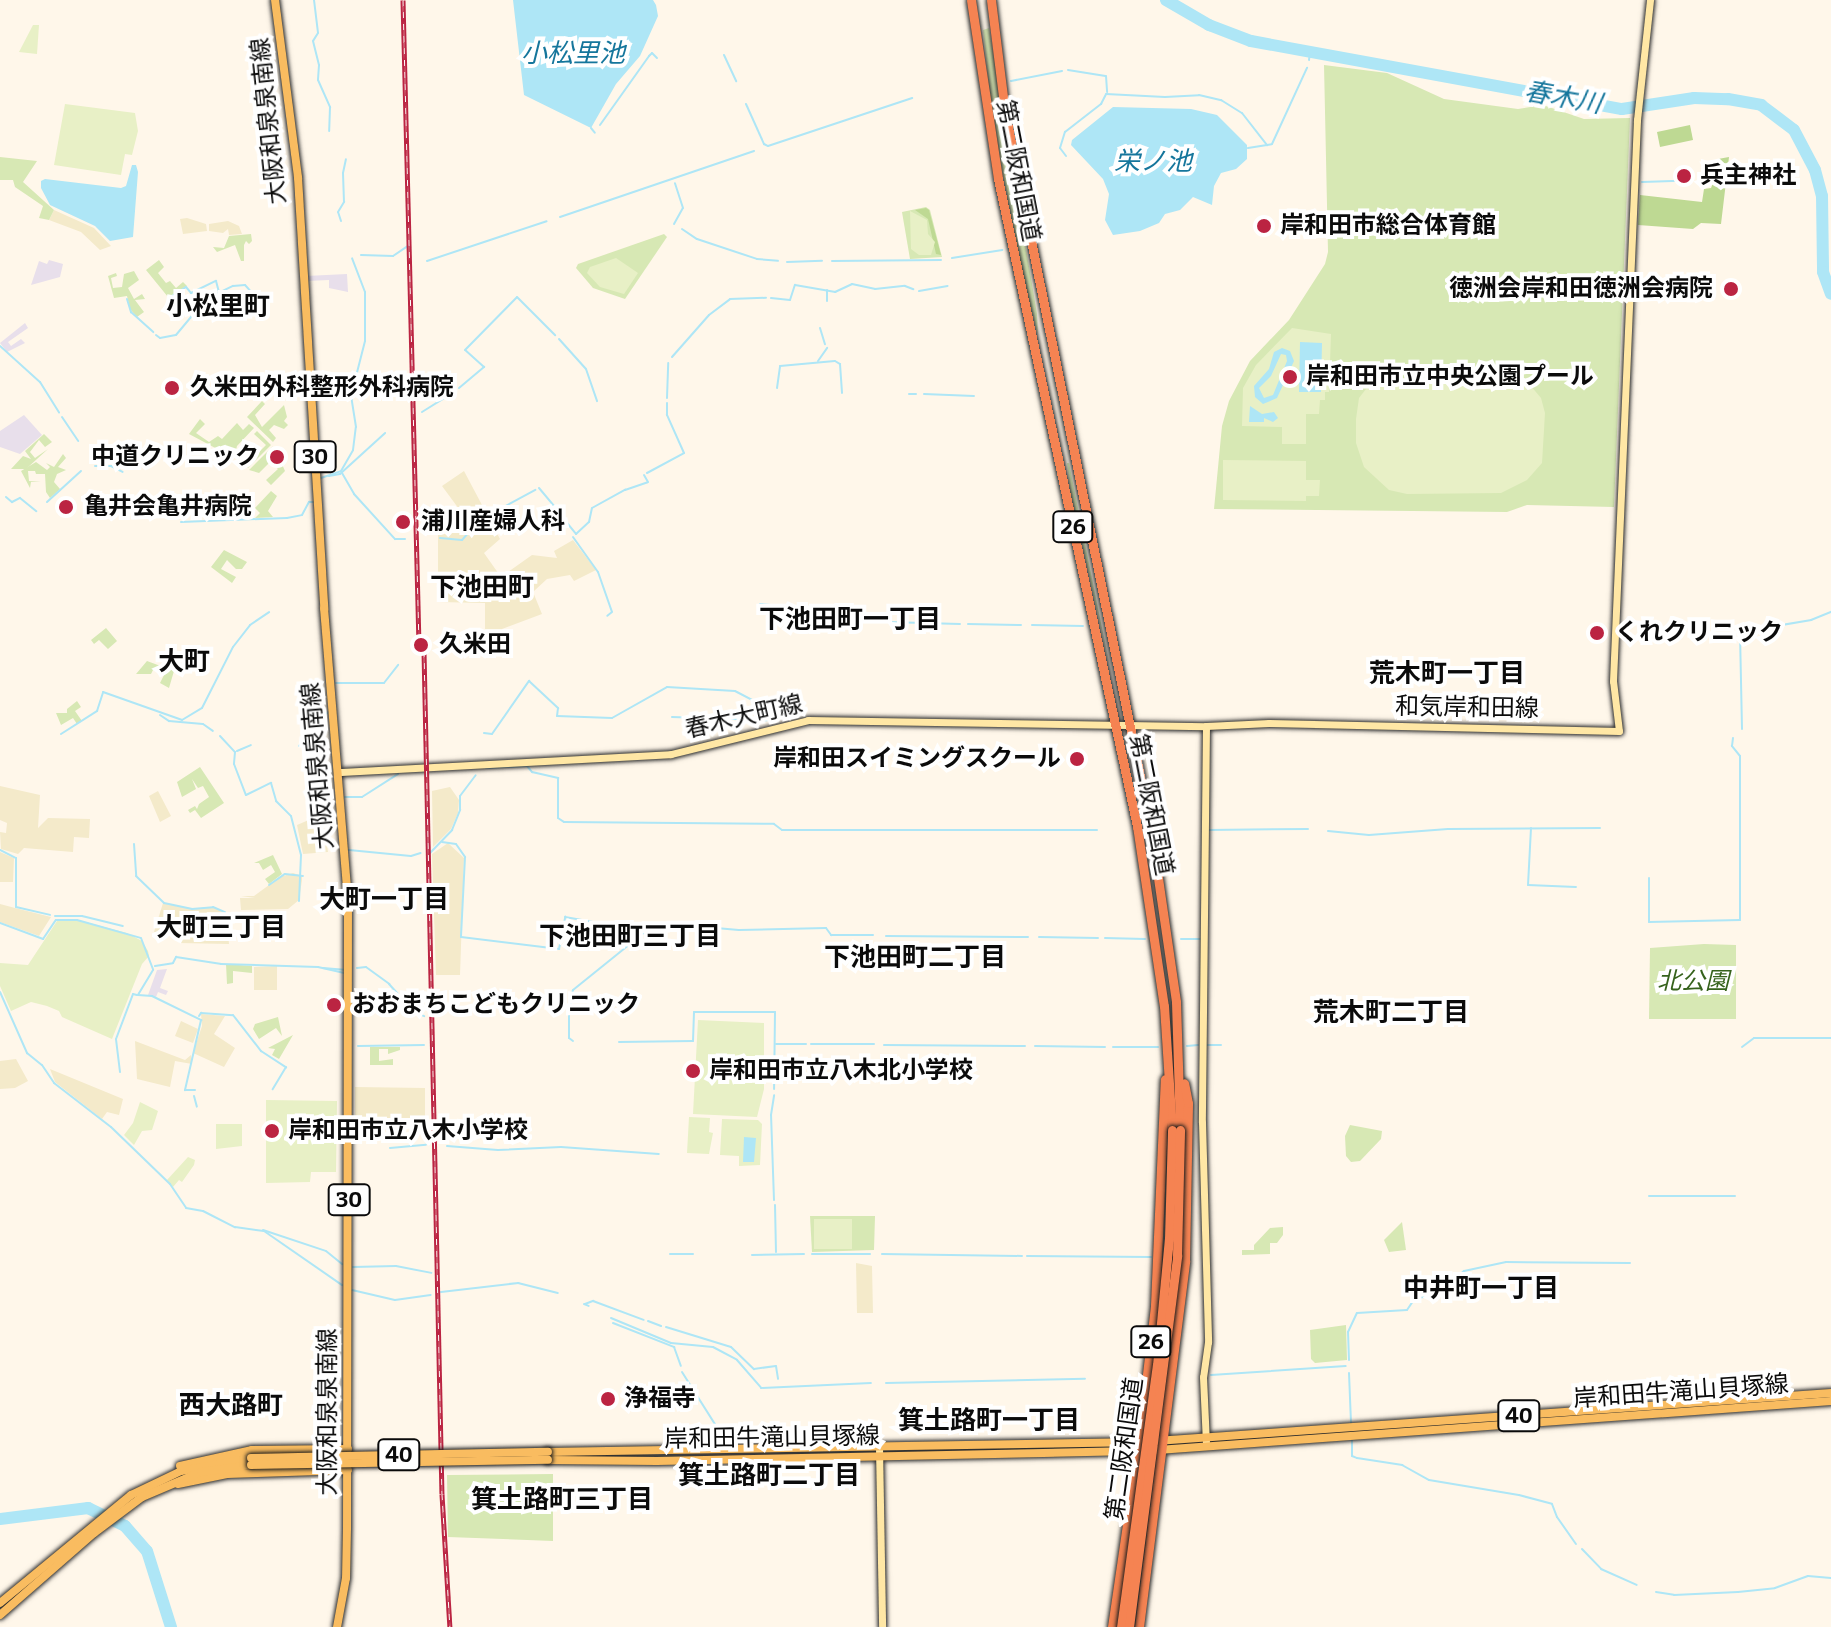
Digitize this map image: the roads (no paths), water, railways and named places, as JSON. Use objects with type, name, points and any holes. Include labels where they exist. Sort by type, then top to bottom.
[{"type":"highway","name":"第二阪和国道","points":[[971,0],[1001,194],[1154,925],[1176,1130],[1174,1283],[1129,1627]]},
{"type":"highway","name":"第二阪和国道","points":[[991,0],[1008,128],[1167,923],[1180,1056],[1169,1239],[1157,1365],[1121,1627]]},
{"type":"highway","name":"26","points":[[1112,1627],[1139,1447],[1155,1305],[1168,1055]]},
{"type":"highway","name":"26","points":[[1139,1627],[1185,1261],[1188,1103],[1180,1056]]},
{"type":"main road","name":"大阪和泉泉南線","points":[[275,0],[298,178],[324,608],[340,772],[350,970],[346,1578],[337,1627]]},
{"type":"main road","name":"和気岸和田線","points":[[1206,726],[1269,723],[1619,731],[1613,681],[1637,120],[1650,0]]},
{"type":"main road","name":"春木大町線","points":[[340,772],[671,754],[808,720],[1206,726]]},
{"type":"main road","points":[[1206,726],[1202,1122],[1208,1342],[1203,1377],[1206,1442]]},
{"type":"main road","name":"岸和田牛滝山貝塚線","points":[[1206,1442],[1831,1393]]},
{"type":"main road","name":"岸和田牛滝山貝塚線","points":[[0,1603],[118,1508],[164,1481],[251,1462],[548,1456],[657,1461],[879,1451],[1139,1447],[1831,1401]]},
{"type":"main road","points":[[164,1481],[179,1466],[223,1454],[348,1449]]},
{"type":"main road","points":[[879,1451],[882,1627]]},
{"type":"main road","points":[[164,1481],[227,1474],[348,1470]]},
{"type":"main road","name":"岸和田牛滝山貝塚線","points":[[0,1615],[90,1531]]},
{"type":"water","name":"小松里池","points":[[513,0],[653,0],[658,16],[640,56],[616,84],[591,128],[524,95]]},
{"type":"water","name":"栄ノ池","points":[[1113,107],[1191,109],[1217,115],[1247,145],[1247,159],[1236,169],[1221,173],[1214,186],[1212,205],[1193,197],[1180,210],[1165,214],[1159,223],[1140,231],[1113,235],[1105,220],[1109,194],[1103,179],[1071,145],[1072,140]]},
{"type":"water","points":[[132,165],[136,165],[138,172],[133,237],[110,241],[95,226],[50,205],[41,188],[41,181],[45,179],[121,188],[126,186]]},
{"type":"water","points":[[1300,342],[1322,343],[1321,392],[1299,392]]},
{"type":"water","points":[[1282,348],[1290,351],[1294,361],[1277,398],[1263,404],[1255,397],[1254,386],[1269,369],[1274,352]],"holes":[[[1281,354],[1286,355],[1287,361],[1273,395],[1264,398],[1259,388],[1271,376]]]},
{"type":"water","points":[[1250,406],[1262,414],[1274,412],[1278,418],[1273,422],[1264,418],[1264,422],[1249,422]]},
{"type":"water","points":[[744,1137],[756,1138],[754,1162],[743,1162]]},
{"type":"waterway","points":[[314,0],[318,33],[313,41],[319,65],[318,80],[330,107],[329,131]]},
{"type":"waterway","name":"春木川","points":[[1166,0],[1209,25],[1251,41],[1622,109],[1694,98],[1728,99],[1761,105],[1794,130],[1815,170],[1822,196],[1823,272],[1831,294]]},
{"type":"waterway","points":[[600,125],[649,56],[652,53],[657,58]]},
{"type":"waterway","points":[[1309,60],[1310,53]]},
{"type":"waterway","points":[[724,55],[736,81]]},
{"type":"waterway","points":[[1248,148],[1272,144],[1307,68]]},
{"type":"waterway","points":[[1068,70],[1106,76],[1107,92]]},
{"type":"waterway","points":[[1011,81],[1062,71]]},
{"type":"waterway","points":[[1066,156],[1060,148],[1065,132],[1101,104],[1106,94],[1199,95],[1221,100],[1242,113],[1267,145]]},
{"type":"waterway","points":[[746,104],[764,144],[768,146],[912,98]]},
{"type":"waterway","points":[[591,128],[595,133]]},
{"type":"waterway","points":[[560,217],[754,151]]},
{"type":"waterway","points":[[341,221],[338,212],[344,202],[346,159]]},
{"type":"waterway","points":[[1642,182],[1680,181]]},
{"type":"waterway","points":[[674,224],[683,208],[675,183]]},
{"type":"waterway","points":[[427,261],[547,221]]},
{"type":"waterway","points":[[682,229],[697,239],[757,259],[778,261]]},
{"type":"waterway","points":[[361,255],[393,256],[408,246]]},
{"type":"waterway","points":[[952,258],[1002,250]]},
{"type":"waterway","points":[[321,478],[341,471],[353,450],[356,427],[351,396],[365,341],[365,292],[352,258]]},
{"type":"waterway","points":[[832,261],[941,260]]},
{"type":"waterway","points":[[787,262],[822,261]]},
{"type":"waterway","points":[[169,298],[186,287],[191,293],[216,281],[219,292]]},
{"type":"waterway","points":[[771,298],[790,300],[795,285],[835,292],[852,284],[875,289],[905,286],[913,289]]},
{"type":"waterway","points":[[156,335],[160,338],[176,335],[206,299],[233,286],[245,285],[254,295]]},
{"type":"waterway","points":[[919,291],[948,286]]},
{"type":"waterway","points":[[827,290],[827,301]]},
{"type":"waterway","points":[[459,388],[484,367],[465,350],[517,297],[555,335]]},
{"type":"waterway","points":[[672,357],[709,315],[730,299],[766,298]]},
{"type":"waterway","points":[[127,299],[131,312],[153,332]]},
{"type":"waterway","points":[[820,328],[825,344]]},
{"type":"waterway","points":[[559,339],[586,369],[597,401]]},
{"type":"waterway","points":[[0,346],[40,382],[59,413]]},
{"type":"waterway","points":[[818,361],[827,348]]},
{"type":"waterway","points":[[777,388],[780,366],[835,361],[840,364],[842,393]]},
{"type":"waterway","points":[[667,398],[668,363]]},
{"type":"waterway","points":[[422,412],[453,393]]},
{"type":"waterway","points":[[909,394],[916,394]]},
{"type":"waterway","points":[[924,394],[974,396]]},
{"type":"waterway","points":[[647,473],[684,453],[667,415],[667,403]]},
{"type":"waterway","points":[[62,417],[78,441]]},
{"type":"waterway","points":[[329,476],[340,474],[385,433]]},
{"type":"waterway","points":[[95,466],[111,466],[123,472]]},
{"type":"waterway","points":[[47,502],[81,471]]},
{"type":"waterway","points":[[342,473],[354,494],[395,539],[405,539]]},
{"type":"waterway","points":[[559,513],[576,534],[589,522],[592,508],[625,490],[648,482],[644,475]]},
{"type":"waterway","points":[[539,488],[558,511]]},
{"type":"waterway","points":[[440,538],[462,540],[480,520],[535,490]]},
{"type":"waterway","points":[[6,497],[12,502],[20,498],[36,511]]},
{"type":"waterway","points":[[181,522],[287,518],[302,515],[309,502],[314,502]]},
{"type":"waterway","points":[[573,537],[598,572],[612,612],[607,616]]},
{"type":"waterway","points":[[760,604],[877,614]]},
{"type":"waterway","points":[[61,734],[97,711],[103,692],[182,720],[202,708],[233,647],[250,625],[269,612]]},
{"type":"waterway","points":[[1770,627],[1811,620],[1831,612]]},
{"type":"waterway","points":[[888,622],[960,624]]},
{"type":"waterway","points":[[968,624],[1021,625]]},
{"type":"waterway","points":[[1032,625],[1083,626]]},
{"type":"waterway","points":[[1742,729],[1740,632],[1751,630]]},
{"type":"waterway","points":[[437,653],[449,646],[468,646]]},
{"type":"waterway","points":[[336,683],[384,683],[398,665]]},
{"type":"waterway","points":[[484,733],[492,734],[529,681],[558,708],[557,716],[612,718],[667,687],[735,691],[783,716]]},
{"type":"waterway","points":[[299,746],[328,712]]},
{"type":"waterway","points":[[160,715],[169,721],[203,724],[213,731]]},
{"type":"waterway","points":[[672,717],[768,720],[763,721]]},
{"type":"waterway","points":[[220,736],[235,752],[234,764],[246,795],[271,783],[276,801],[291,816],[301,855],[299,901]]},
{"type":"waterway","points":[[1649,878],[1649,922],[1740,920],[1740,756],[1732,746],[1733,738]]},
{"type":"waterway","points":[[237,751],[251,745]]},
{"type":"waterway","points":[[486,768],[527,766],[532,772],[558,778],[558,818],[564,822],[774,824],[782,830],[1097,830]]},
{"type":"waterway","points":[[345,797],[362,797],[398,774]]},
{"type":"waterway","points":[[430,853],[452,830],[460,810],[460,796],[476,775]]},
{"type":"waterway","points":[[1531,828],[1528,885],[1576,887]]},
{"type":"waterway","points":[[1328,831],[1369,835],[1448,829],[1600,828]]},
{"type":"waterway","points":[[1208,830],[1308,829]]},
{"type":"waterway","points":[[442,842],[456,844],[465,857],[461,937],[559,949],[565,917],[627,928],[636,939]]},
{"type":"waterway","points":[[134,844],[136,876],[164,903],[192,909],[213,907],[225,912]]},
{"type":"waterway","points":[[0,850],[16,858],[16,907],[50,915]]},
{"type":"waterway","points":[[349,850],[411,856],[421,853]]},
{"type":"waterway","points":[[269,885],[285,874],[303,876]]},
{"type":"waterway","points":[[55,916],[82,916],[123,926]]},
{"type":"waterway","points":[[0,923],[43,939],[56,920],[77,920],[141,938],[153,970],[138,995],[152,996],[201,1020],[185,1090],[195,1090]]},
{"type":"waterway","points":[[573,1041],[569,1038],[573,990],[645,932],[682,925],[739,930],[826,928],[831,935],[873,935]]},
{"type":"waterway","points":[[886,936],[1028,937]]},
{"type":"waterway","points":[[1039,937],[1098,938]]},
{"type":"waterway","points":[[1105,938],[1145,939]]},
{"type":"waterway","points":[[1181,939],[1200,939]]},
{"type":"waterway","points":[[155,966],[173,963],[176,957],[221,964],[318,967],[344,973]]},
{"type":"waterway","points":[[357,968],[366,967],[389,984],[414,1012],[424,1016]]},
{"type":"waterway","points":[[323,968],[344,970]]},
{"type":"waterway","points":[[0,992],[27,1053],[42,1065],[54,1083],[111,1127],[170,1184],[186,1208],[203,1211],[235,1227],[264,1231],[342,1285]]},
{"type":"waterway","points":[[120,1072],[116,1039],[133,994],[137,995]]},
{"type":"waterway","points":[[619,1042],[693,1041],[694,1012],[775,1012],[774,1089]]},
{"type":"waterway","points":[[199,1016],[201,1013],[233,1015],[261,1051],[286,1067],[273,1089]]},
{"type":"waterway","points":[[1742,1047],[1754,1038],[1831,1038]]},
{"type":"waterway","points":[[776,1044],[806,1044]]},
{"type":"waterway","points":[[811,1044],[874,1044]]},
{"type":"waterway","points":[[358,1046],[424,1045]]},
{"type":"waterway","points":[[884,1045],[1025,1046]]},
{"type":"waterway","points":[[1187,1046],[1198,1045]]},
{"type":"waterway","points":[[1207,1045],[1221,1045]]},
{"type":"waterway","points":[[1035,1046],[1105,1047]]},
{"type":"waterway","points":[[1113,1047],[1158,1047]]},
{"type":"waterway","points":[[774,1095],[771,1115],[774,1200]]},
{"type":"waterway","points":[[194,1096],[197,1107]]},
{"type":"waterway","points":[[390,1148],[426,1145]]},
{"type":"waterway","points":[[447,1146],[498,1150],[561,1147],[659,1154]]},
{"type":"waterway","points":[[1649,1196],[1735,1196]]},
{"type":"waterway","points":[[775,1205],[776,1252]]},
{"type":"waterway","points":[[263,1230],[326,1251],[342,1264]]},
{"type":"waterway","points":[[670,1254],[693,1254]]},
{"type":"waterway","points":[[752,1255],[804,1254]]},
{"type":"waterway","points":[[812,1254],[870,1254]]},
{"type":"waterway","points":[[882,1254],[1022,1256]]},
{"type":"waterway","points":[[1027,1256],[1151,1257]]},
{"type":"waterway","points":[[1349,1360],[1348,1332],[1357,1313],[1407,1310],[1415,1298],[1434,1296],[1464,1271],[1506,1262],[1630,1263]]},
{"type":"waterway","points":[[353,1267],[396,1266],[431,1273]]},
{"type":"waterway","points":[[441,1292],[518,1283],[558,1293]]},
{"type":"waterway","points":[[352,1290],[395,1300],[431,1295]]},
{"type":"waterway","points":[[585,1304],[593,1301],[644,1320]]},
{"type":"waterway","points":[[584,1304],[589,1306]]},
{"type":"waterway","points":[[611,1318],[671,1343],[713,1347],[737,1360],[761,1388],[871,1383]]},
{"type":"waterway","points":[[648,1321],[661,1326]]},
{"type":"waterway","points":[[613,1323],[674,1347],[681,1366]]},
{"type":"waterway","points":[[666,1327],[731,1347],[754,1369],[776,1366],[778,1379]]},
{"type":"waterway","points":[[1211,1375],[1346,1366]]},
{"type":"waterway","points":[[682,1372],[725,1440],[779,1442]]},
{"type":"waterway","points":[[1349,1373],[1351,1423]]},
{"type":"waterway","points":[[886,1383],[1085,1379]]},
{"type":"waterway","points":[[1352,1438],[1352,1456],[1357,1458],[1402,1465],[1429,1480],[1519,1495],[1552,1504],[1557,1517],[1576,1544]]},
{"type":"waterway","points":[[0,1519],[88,1508],[125,1526],[147,1551],[171,1627]]},
{"type":"waterway","points":[[1582,1549],[1601,1569],[1637,1585]]},
{"type":"waterway","points":[[1656,1592],[1674,1595],[1738,1592],[1775,1588],[1808,1576],[1831,1578]]},
{"type":"railway","points":[[403,0],[419,647]]},
{"type":"railway","points":[[424,651],[442,1494],[450,1627]]},
{"type":"place","name":"兵主神社","points":[[1684,176]]},
{"type":"place","name":"岸和田市総合体育館","points":[[1264,226]]},
{"type":"place","name":"徳洲会岸和田徳洲会病院","points":[[1731,289]]},
{"type":"place","name":"岸和田市立中央公園プール","points":[[1290,377]]},
{"type":"place","name":"久米田外科整形外科病院","points":[[172,388]]},
{"type":"place","name":"中道クリニック","points":[[277,457]]},
{"type":"place","name":"亀井会亀井病院","points":[[66,507]]},
{"type":"place","name":"浦川産婦人科","points":[[403,522]]},
{"type":"place","name":"くれクリニック","points":[[1597,633]]},
{"type":"place","name":"久米田","points":[[421,645]]},
{"type":"place","name":"岸和田スイミングスクール","points":[[1077,759]]},
{"type":"place","name":"おおまちこどもクリニック","points":[[334,1005]]},
{"type":"place","name":"岸和田市立八木北小学校","points":[[693,1071]]},
{"type":"place","name":"岸和田市立八木小学校","points":[[272,1131]]},
{"type":"place","name":"浄福寺","points":[[608,1399]]},
{"type":"district","name":"小松里町","points":[[218,307]]},
{"type":"district","name":"下池田町","points":[[482,588]]},
{"type":"district","name":"下池田町一丁目","points":[[850,620]]},
{"type":"district","name":"大町","points":[[184,662]]},
{"type":"district","name":"荒木町一丁目","points":[[1447,674]]},
{"type":"district","name":"大町一丁目","points":[[384,900]]},
{"type":"district","name":"大町三丁目","points":[[221,928]]},
{"type":"district","name":"下池田町三丁目","points":[[630,937]]},
{"type":"district","name":"下池田町二丁目","points":[[915,958]]},
{"type":"district","name":"荒木町二丁目","points":[[1391,1013]]},
{"type":"district","name":"中井町一丁目","points":[[1481,1289]]},
{"type":"district","name":"西大路町","points":[[231,1406]]},
{"type":"district","name":"箕土路町一丁目","points":[[989,1421]]},
{"type":"district","name":"箕土路町二丁目","points":[[769,1476]]},
{"type":"district","name":"箕土路町三丁目","points":[[562,1500]]},
{"type":"park label","name":"北公園","points":[[1693,982]]}]
